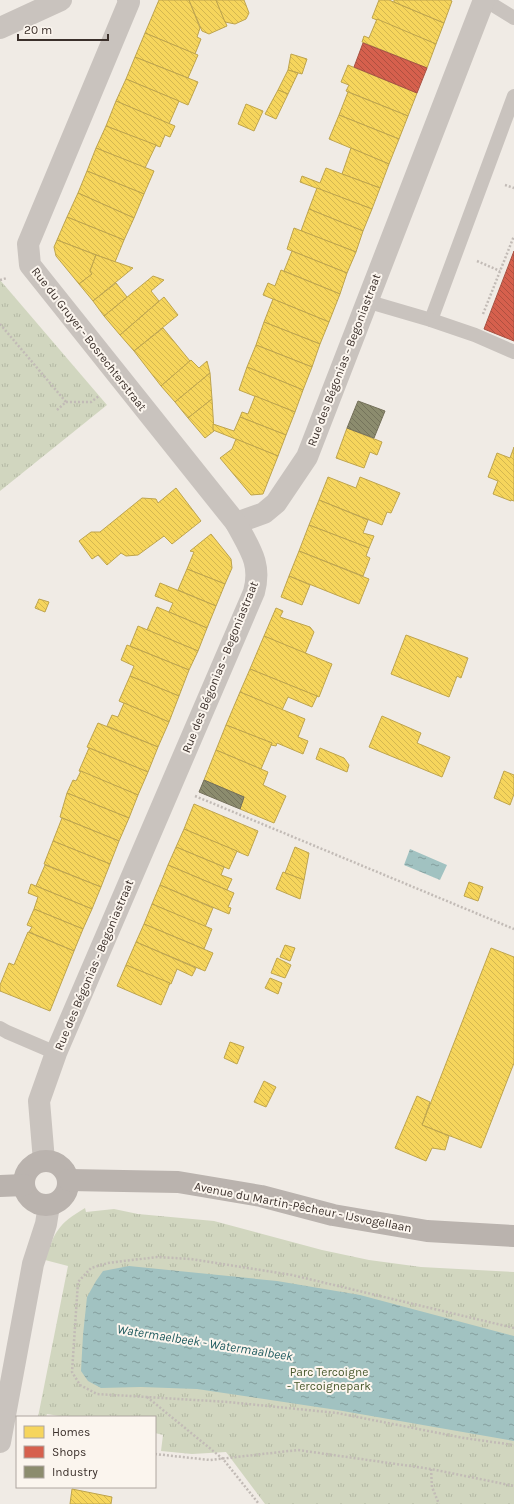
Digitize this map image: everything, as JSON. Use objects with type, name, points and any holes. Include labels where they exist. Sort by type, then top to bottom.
[{"type":"street","points":[[0,28],[61,0]]},
{"type":"street","name":"Rue du Gruyer - Bosrechterstraat","points":[[128,0],[129,2],[28,244],[30,265],[236,523]]},
{"type":"street","name":"Rue des Bégonias - Begoniastraat","points":[[44,1160],[39,1102],[56,1053],[254,592],[258,579],[258,568],[236,523],[264,513],[276,503],[306,457],[484,0]]},
{"type":"street","points":[[44,1160],[56,1162],[64,1170],[69,1180],[67,1192],[59,1201],[49,1205],[37,1203],[28,1196],[24,1185],[26,1174],[33,1165],[44,1160]]},
{"type":"street","name":"Avenue du Martin-Pêcheur - IJsvogellaan","points":[[69,1180],[178,1182],[261,1196],[333,1215],[427,1231],[514,1236]]},
{"type":"street","points":[[0,1186],[24,1185]]},
{"type":"street","points":[[0,1442],[34,1264],[46,1224],[49,1205]]},
{"type":"lane","points":[[484,0],[514,18]]},
{"type":"lane","points":[[432,320],[514,96]]},
{"type":"lane","points":[[366,301],[432,320],[475,335],[514,352]]},
{"type":"lane","points":[[0,1028],[56,1053]]},
{"type":"path","points":[[475,335],[514,236]]},
{"type":"path","points":[[0,324],[66,402]]},
{"type":"path","points":[[57,410],[66,402],[91,402],[103,393]]},
{"type":"path","points":[[189,793],[514,930]]},
{"type":"path","points":[[514,1328],[292,1275],[191,1259],[157,1257],[108,1263],[91,1268],[78,1282],[72,1372],[80,1385],[98,1394],[228,1402],[337,1413],[464,1438],[514,1445]]},
{"type":"path","points":[[146,1397],[223,1459],[259,1504]]},
{"type":"path","points":[[156,1454],[210,1460],[298,1450],[431,1469],[514,1486]]},
{"type":"path","points":[[431,1469],[432,1486],[439,1504]]},
{"type":"green space","points":[[0,280],[107,405],[0,491]]},
{"type":"green space","name":"Parc Tercoigne - Tercoignepark","points":[[85,1208],[86,1212],[114,1209],[138,1214],[214,1221],[322,1250],[369,1260],[421,1267],[514,1272],[514,1504],[265,1504],[226,1452],[192,1454],[161,1451],[163,1435],[156,1433],[156,1416],[59,1416],[47,1414],[46,1416],[38,1416],[68,1266],[45,1260],[59,1229]]},
{"type":"water","points":[[410,849],[447,865],[440,880],[404,865]]},
{"type":"water","name":"Watermaelbeek - Watermaalbeek","points":[[129,1266],[277,1281],[360,1295],[514,1336],[514,1441],[337,1410],[197,1389],[141,1387],[101,1388],[88,1381],[81,1371],[87,1297],[103,1271]]},
{"type":"building: Homes","points":[[159,0],[189,0],[200,28],[197,37],[201,39],[195,54],[145,33]]},
{"type":"building: Homes","points":[[189,0],[216,0],[227,26],[209,34],[202,31]]},
{"type":"building: Homes","points":[[216,0],[244,0],[249,13],[246,19],[235,24],[225,22]]},
{"type":"building: Homes","points":[[379,0],[389,0],[444,23],[436,44],[372,18]]},
{"type":"building: Homes","points":[[394,0],[452,1],[444,23],[394,2]]},
{"type":"building: Homes","points":[[377,19],[436,44],[427,68],[362,42],[364,36],[369,38]]},
{"type":"building: Homes","points":[[145,33],[198,55],[188,78],[135,57]]},
{"type":"building: Homes","points":[[291,54],[307,59],[302,74],[288,70]]},
{"type":"building: Homes","points":[[135,57],[198,82],[188,105],[126,79]]},
{"type":"building: Homes","points":[[348,65],[417,93],[408,116],[346,91],[349,85],[341,82]]},
{"type":"building: Homes","points":[[288,70],[298,73],[288,94],[278,90]]},
{"type":"building: Homes","points":[[126,79],[179,101],[169,124],[116,101]]},
{"type":"building: Homes","points":[[278,90],[288,94],[276,119],[265,114]]},
{"type":"building: Homes","points":[[348,92],[408,116],[399,139],[339,115]]},
{"type":"building: Homes","points":[[116,101],[175,126],[170,137],[165,135],[160,147],[106,126]]},
{"type":"building: Homes","points":[[246,104],[263,111],[254,131],[238,124]]},
{"type":"building: Homes","points":[[339,115],[399,139],[389,164],[329,139]]},
{"type":"building: Homes","points":[[106,126],[156,145],[145,168],[96,148]]},
{"type":"building: Homes","points":[[96,148],[154,171],[144,194],[87,171]]},
{"type":"building: Homes","points":[[351,148],[389,164],[380,188],[342,174]]},
{"type":"building: Homes","points":[[326,168],[380,188],[372,209],[300,182],[302,176],[320,183]]},
{"type":"building: Homes","points":[[87,171],[144,194],[134,218],[78,193]]},
{"type":"building: Homes","points":[[317,188],[372,209],[363,231],[309,209]]},
{"type":"building: Homes","points":[[78,193],[134,218],[124,240],[67,217]]},
{"type":"building: Homes","points":[[309,209],[363,231],[356,252],[301,231]]},
{"type":"building: Homes","points":[[67,217],[124,240],[115,262],[57,240]]},
{"type":"building: Homes","points":[[294,228],[356,252],[347,273],[287,249]]},
{"type":"building: Homes","points":[[57,240],[96,255],[90,271],[92,274],[79,284],[56,256],[54,247]]},
{"type":"building: Homes","points":[[292,251],[347,273],[340,294],[284,271]]},
{"type":"building: Homes","points":[[96,255],[133,268],[93,301],[79,284],[92,274],[90,271]]},
{"type":"building: Homes","points":[[281,270],[340,294],[329,322],[263,295],[268,283],[275,286]]},
{"type":"building: Homes","points":[[153,276],[164,280],[151,291],[159,301],[120,335],[104,316]]},
{"type":"building: Homes","points":[[116,283],[127,297],[104,316],[93,301]]},
{"type":"building: Homes","points":[[164,297],[178,315],[134,351],[120,335]]},
{"type":"building: Homes","points":[[273,299],[329,322],[320,344],[264,322]]},
{"type":"building: Homes","points":[[264,322],[320,344],[312,367],[256,345]]},
{"type":"building: Homes","points":[[163,328],[190,361],[161,386],[134,351]]},
{"type":"building: Homes","points":[[256,345],[312,367],[303,390],[247,367]]},
{"type":"building: Homes","points":[[191,360],[199,368],[207,361],[210,373],[175,402],[161,386]]},
{"type":"building: Homes","points":[[247,367],[303,390],[295,412],[239,390]]},
{"type":"building: Homes","points":[[210,373],[212,399],[188,418],[175,402]]},
{"type":"building: Homes","points":[[255,396],[295,412],[286,435],[240,417],[242,412],[248,414]]},
{"type":"building: Homes","points":[[212,399],[214,431],[205,438],[188,418]]},
{"type":"building: Homes","points":[[240,417],[286,435],[278,456],[213,430],[213,424],[234,431]]},
{"type":"building: Homes","points":[[347,428],[382,442],[377,455],[370,452],[364,468],[336,458]]},
{"type":"building: Homes","points":[[236,439],[278,456],[263,494],[251,495],[220,458],[232,449]]},
{"type":"building: Homes","points":[[514,447],[514,501],[511,501],[493,494],[498,481],[488,477],[497,453],[510,458]]},
{"type":"building: Homes","points":[[328,477],[356,488],[360,477],[400,493],[391,513],[387,512],[382,525],[319,500]]},
{"type":"building: Homes","points":[[176,488],[201,521],[172,544],[164,536],[138,555],[126,556],[121,553],[107,565],[98,555],[92,559],[79,541],[91,532],[100,532],[142,498],[156,499],[158,503]]},
{"type":"building: Homes","points":[[319,500],[368,520],[363,533],[374,536],[369,548],[309,525]]},
{"type":"building: Homes","points":[[309,525],[369,548],[366,556],[370,558],[363,576],[299,551]]},
{"type":"building: Homes","points":[[211,534],[231,559],[232,568],[225,584],[187,569],[194,552],[190,551]]},
{"type":"building: Homes","points":[[299,551],[369,579],[359,604],[289,576]]},
{"type":"building: Homes","points":[[187,569],[225,584],[216,606],[178,590]]},
{"type":"building: Homes","points":[[289,576],[310,585],[302,605],[281,597]]},
{"type":"building: Homes","points":[[160,583],[216,606],[207,628],[169,612],[173,603],[155,596]]},
{"type":"building: Homes","points":[[39,599],[49,602],[45,612],[35,608]]},
{"type":"building: Homes","points":[[157,607],[207,628],[198,651],[147,630]]},
{"type":"building: Homes","points":[[276,608],[283,611],[280,617],[310,627],[314,632],[305,654],[264,636]]},
{"type":"building: Homes","points":[[138,626],[198,651],[189,670],[130,646]]},
{"type":"building: Homes","points":[[406,635],[468,658],[461,678],[457,676],[449,697],[391,674]]},
{"type":"building: Homes","points":[[264,636],[332,664],[319,697],[250,669]]},
{"type":"building: Homes","points":[[127,645],[189,670],[179,696],[130,676],[134,666],[121,660]]},
{"type":"building: Homes","points":[[250,669],[317,696],[312,707],[288,697],[282,710],[240,692]]},
{"type":"building: Homes","points":[[130,676],[179,696],[169,722],[119,701]]},
{"type":"building: Homes","points":[[240,692],[305,719],[298,737],[308,741],[303,754],[277,743],[276,746],[271,745],[272,743],[226,725]]},
{"type":"building: Homes","points":[[124,703],[169,722],[158,747],[107,726],[112,715],[118,717]]},
{"type":"building: Homes","points":[[382,716],[421,733],[417,743],[450,757],[442,777],[369,747]]},
{"type":"building: Homes","points":[[98,723],[158,747],[148,772],[87,747]]},
{"type":"building: Homes","points":[[226,725],[272,743],[261,769],[216,750]]},
{"type":"building: Homes","points":[[89,748],[148,772],[138,795],[79,771]]},
{"type":"building: Homes","points":[[320,748],[344,758],[349,765],[347,772],[316,759]]},
{"type":"building: Homes","points":[[216,750],[268,772],[263,785],[286,796],[274,823],[240,809],[244,797],[204,780]]},
{"type":"building: Homes","points":[[81,771],[138,795],[129,818],[67,793],[73,780],[76,781]]},
{"type":"building: Homes","points":[[504,771],[514,775],[514,794],[510,805],[494,798]]},
{"type":"building: Homes","points":[[67,793],[129,818],[119,841],[60,817]]},
{"type":"building: Homes","points":[[194,804],[258,831],[248,856],[184,829]]},
{"type":"building: Homes","points":[[62,818],[119,841],[110,864],[53,841]]},
{"type":"building: Homes","points":[[184,829],[237,851],[229,869],[176,847]]},
{"type":"building: Homes","points":[[53,841],[110,864],[101,887],[44,864]]},
{"type":"building: Homes","points":[[176,847],[224,867],[221,875],[232,879],[227,890],[168,865]]},
{"type":"building: Homes","points":[[295,847],[309,853],[304,880],[285,873]]},
{"type":"building: Homes","points":[[45,865],[101,887],[92,909],[36,886]]},
{"type":"building: Homes","points":[[168,865],[234,893],[228,907],[231,908],[229,914],[160,885]]},
{"type":"building: Homes","points":[[283,872],[304,880],[300,899],[276,889]]},
{"type":"building: Homes","points":[[469,882],[483,887],[478,901],[464,896]]},
{"type":"building: Homes","points":[[31,884],[92,909],[83,929],[34,909],[38,897],[28,893]]},
{"type":"building: Homes","points":[[160,885],[213,908],[205,927],[152,904]]},
{"type":"building: Homes","points":[[152,904],[212,929],[204,949],[144,924]]},
{"type":"building: Homes","points":[[34,909],[83,929],[74,951],[29,932],[32,927],[27,925]]},
{"type":"building: Homes","points":[[144,924],[213,953],[205,971],[136,942]]},
{"type":"building: Homes","points":[[28,932],[74,951],[50,1011],[0,991],[0,985],[9,963],[14,965]]},
{"type":"building: Homes","points":[[136,942],[196,968],[192,976],[177,969],[171,984],[126,965]]},
{"type":"building: Homes","points":[[285,945],[295,948],[290,961],[280,957]]},
{"type":"building: Homes","points":[[491,948],[514,957],[514,1063],[481,1148],[422,1125]]},
{"type":"building: Homes","points":[[277,958],[291,965],[285,978],[271,973]]},
{"type":"building: Homes","points":[[126,965],[170,983],[161,1005],[117,986]]},
{"type":"building: Homes","points":[[270,978],[282,983],[278,994],[265,988]]},
{"type":"building: Homes","points":[[230,1042],[244,1047],[237,1064],[224,1058]]},
{"type":"building: Homes","points":[[264,1081],[276,1087],[266,1107],[254,1102]]},
{"type":"building: Homes","points":[[417,1096],[430,1102],[422,1125],[449,1136],[445,1150],[432,1148],[426,1161],[395,1148]]},
{"type":"building: Homes","points":[[72,1489],[112,1497],[111,1504],[70,1504]]},
{"type":"building: Shops","points":[[363,43],[427,68],[417,93],[354,67]]},
{"type":"building: Shops","points":[[514,251],[514,341],[484,329]]},
{"type":"building: Industry","points":[[358,401],[385,411],[374,438],[347,428]]},
{"type":"building: Industry","points":[[204,780],[244,797],[240,809],[199,792]]}]
